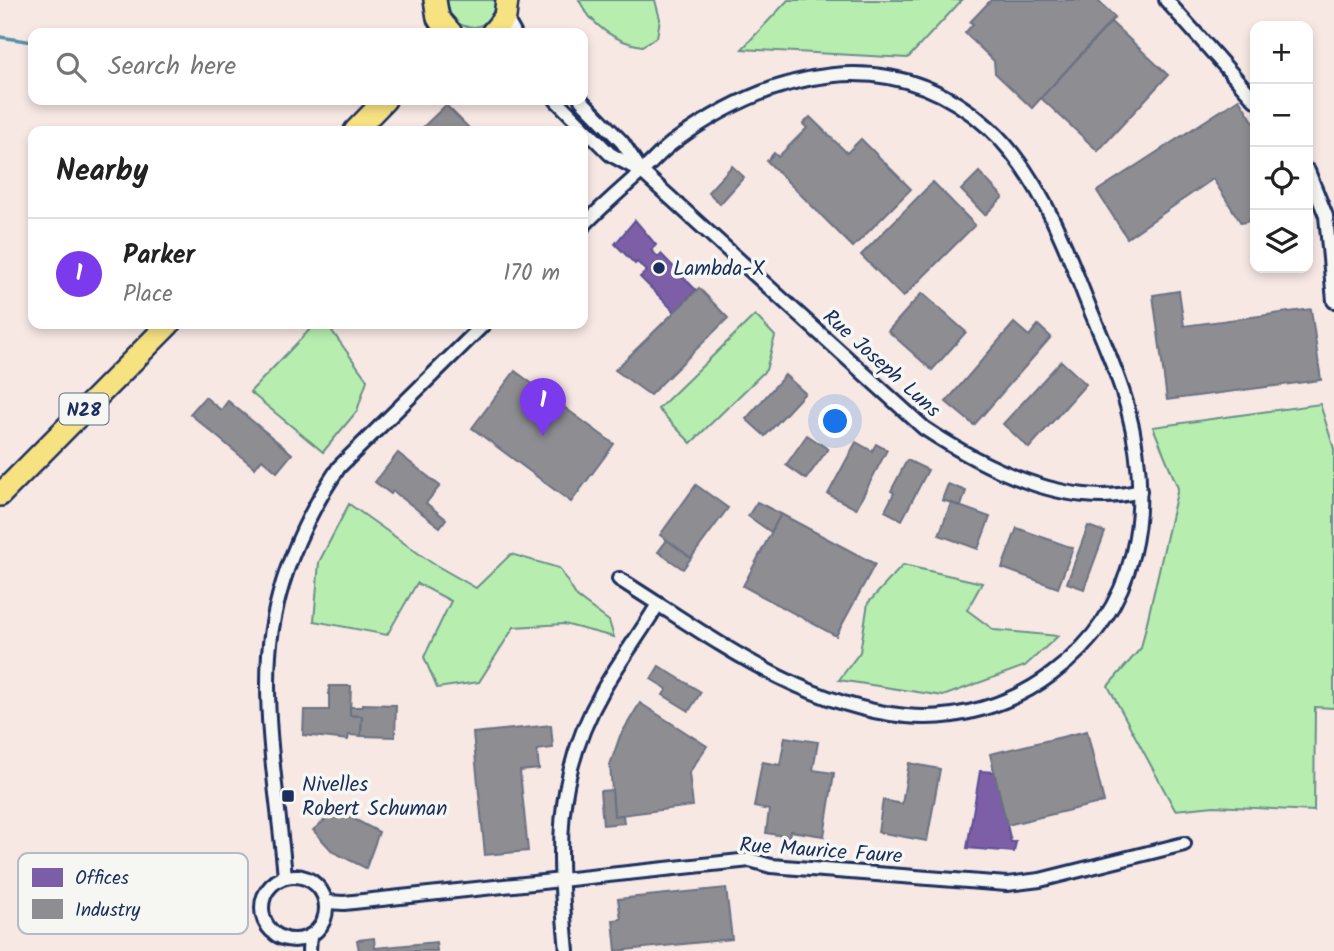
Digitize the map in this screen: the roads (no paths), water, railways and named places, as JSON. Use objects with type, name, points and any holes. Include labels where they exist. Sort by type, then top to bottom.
[{"type":"main road","points":[[435,0],[438,18],[445,28]]},
{"type":"main road","points":[[360,126],[380,105]]},
{"type":"main road","name":"N28","points":[[0,495],[164,329]]},
{"type":"street","points":[[1166,0],[1250,94]]},
{"type":"street","points":[[588,221],[668,146],[743,99],[782,83],[813,76],[854,73],[886,76],[946,97],[991,129],[1031,182],[1054,222],[1126,405],[1140,491],[1137,543],[1118,596],[1105,620],[1066,664],[1035,687],[992,706],[942,717],[907,716],[827,700],[746,659],[619,579]]},
{"type":"street","name":"Rue Joseph Luns","points":[[561,105],[582,126]]},
{"type":"street","name":"Rue Joseph Luns","points":[[586,105],[622,142],[642,172]]},
{"type":"street","name":"Rue Joseph Luns","points":[[588,132],[610,154],[642,172],[924,428],[969,458],[1009,476],[1061,490],[1100,495],[1140,491]]},
{"type":"street","points":[[1313,184],[1326,216],[1334,301]]},
{"type":"street","points":[[285,877],[271,723],[269,654],[280,595],[300,533],[320,495],[339,467],[479,329]]},
{"type":"street","points":[[567,951],[561,879],[561,820],[577,745],[603,690],[658,604]]},
{"type":"street","name":"Rue Maurice Faure","points":[[326,902],[344,903],[750,860],[771,866],[1007,884],[1040,880],[1184,844]]},
{"type":"street","points":[[285,877],[306,878],[322,892],[326,902],[323,922],[310,936],[286,945],[268,927],[262,908],[268,888],[285,877]]},
{"type":"street","points":[[309,951],[310,936]]},
{"type":"waterway","points":[[0,37],[28,41]]},
{"type":"place","name":"Lambda-X","points":[[659,268]]},
{"type":"place","name":"Parker","points":[[543,436]]},
{"type":"place","name":"Nivelles Robert Schuman","points":[[288,796]]}]
